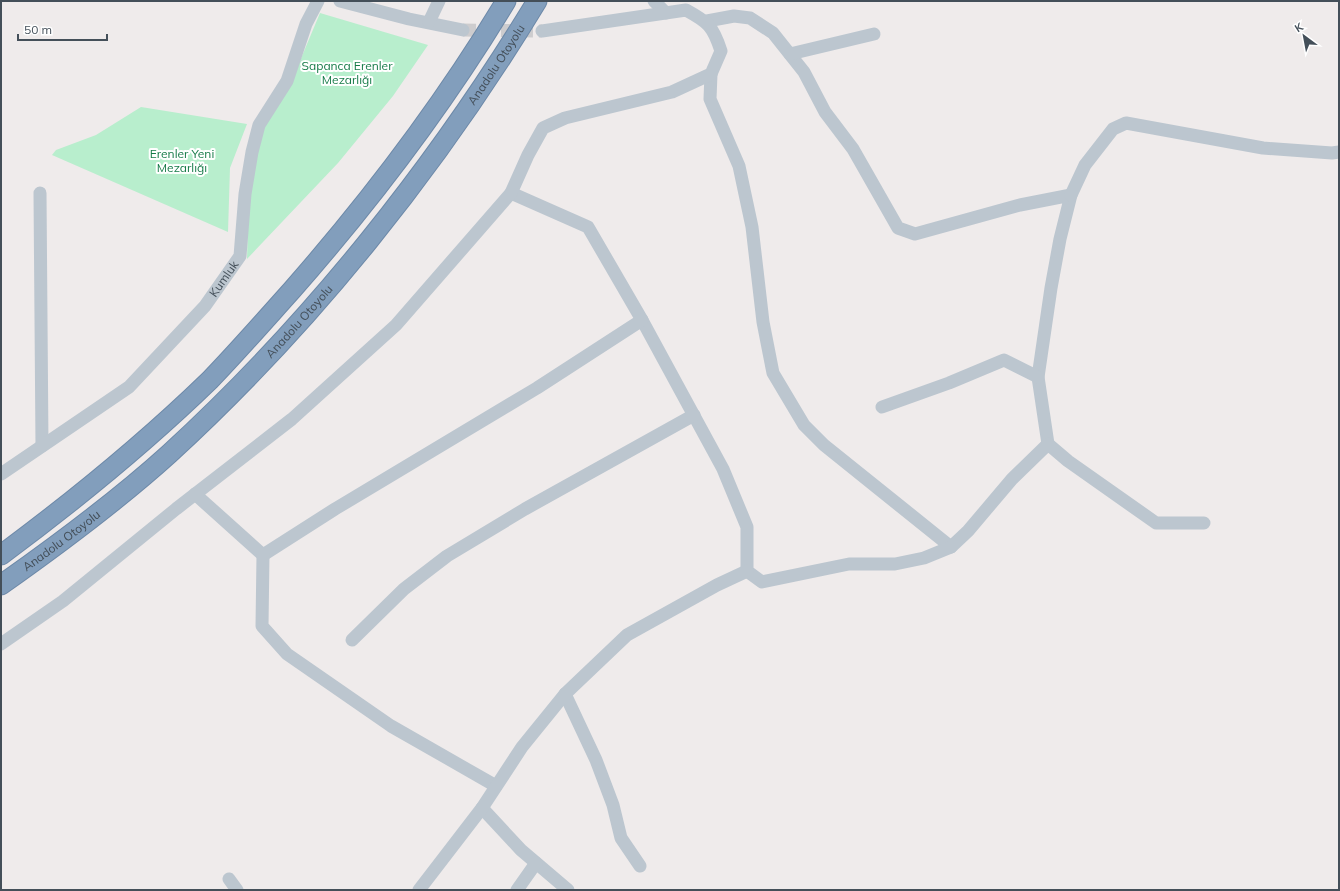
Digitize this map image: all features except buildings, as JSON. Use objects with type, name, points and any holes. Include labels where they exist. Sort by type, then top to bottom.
[{"type":"highway","name":"Anadolu Otoyolu","points":[[1,555],[68,505],[148,436],[210,380],[268,317],[374,193],[478,47],[506,1]]},
{"type":"highway","name":"Anadolu Otoyolu","points":[[1,585],[84,525],[168,455],[283,339],[340,276],[393,210],[506,52],[537,1]]},
{"type":"street","name":"Kumluk","points":[[1,474],[129,387],[205,306],[240,256],[245,194],[252,152],[259,124],[287,81],[306,24],[318,1]]},
{"type":"street","points":[[340,1],[409,20],[430,22],[463,30]]},
{"type":"street","points":[[430,22],[439,1]]},
{"type":"street","points":[[654,1],[666,13]]},
{"type":"street","points":[[542,31],[686,10],[707,21],[717,38],[722,51],[711,74],[710,98],[740,166],[752,226],[764,322],[774,373],[804,425],[824,445],[951,547]]},
{"type":"street","points":[[707,21],[734,16],[750,18],[773,33],[804,72],[825,112],[852,149],[898,228],[915,234],[1020,205],[1071,195]]},
{"type":"street","points":[[790,54],[874,34]]},
{"type":"street","points":[[1,644],[63,601],[194,494],[292,419],[396,325],[511,193],[528,155],[543,128],[565,118],[672,92],[711,74]]},
{"type":"street","points":[[1204,524],[1156,523],[1118,494],[1068,461],[1048,444],[1038,377],[1050,288],[1071,195],[1085,165],[1113,129],[1126,123],[1263,148],[1332,153],[1339,152]]},
{"type":"street","points":[[40,193],[42,446]]},
{"type":"street","points":[[511,193],[588,227],[642,320],[723,469],[747,527],[747,571]]},
{"type":"street","points":[[263,555],[335,509],[537,388],[642,320]]},
{"type":"street","points":[[882,407],[949,383],[1004,360],[1038,377]]},
{"type":"street","points":[[352,640],[404,589],[447,556],[525,509],[694,415]]},
{"type":"street","points":[[747,571],[762,582],[849,564],[895,564],[924,558],[951,547],[968,531],[1012,479],[1048,444]]},
{"type":"street","points":[[194,494],[263,555],[262,626],[288,654],[390,726],[496,786]]},
{"type":"street","points":[[419,890],[482,808],[522,747],[565,694],[627,635],[717,585],[747,571]]},
{"type":"street","points":[[565,694],[598,766],[613,805],[621,838],[640,866]]},
{"type":"street","points":[[482,808],[520,850],[568,890]]},
{"type":"street","points":[[517,890],[536,863]]},
{"type":"street","points":[[229,879],[237,890]]},
{"type":"green space","name":"Sapanca Erenler Mezarlığı","points":[[320,13],[428,45],[393,96],[338,163],[247,259],[249,192],[264,126],[294,75]]},
{"type":"green space","name":"Erenler Yeni Mezarlığı","points":[[141,107],[247,124],[230,168],[228,232],[52,155],[56,150],[96,135]]},
{"type":"tunnel","points":[[463,30],[542,31]]}]
